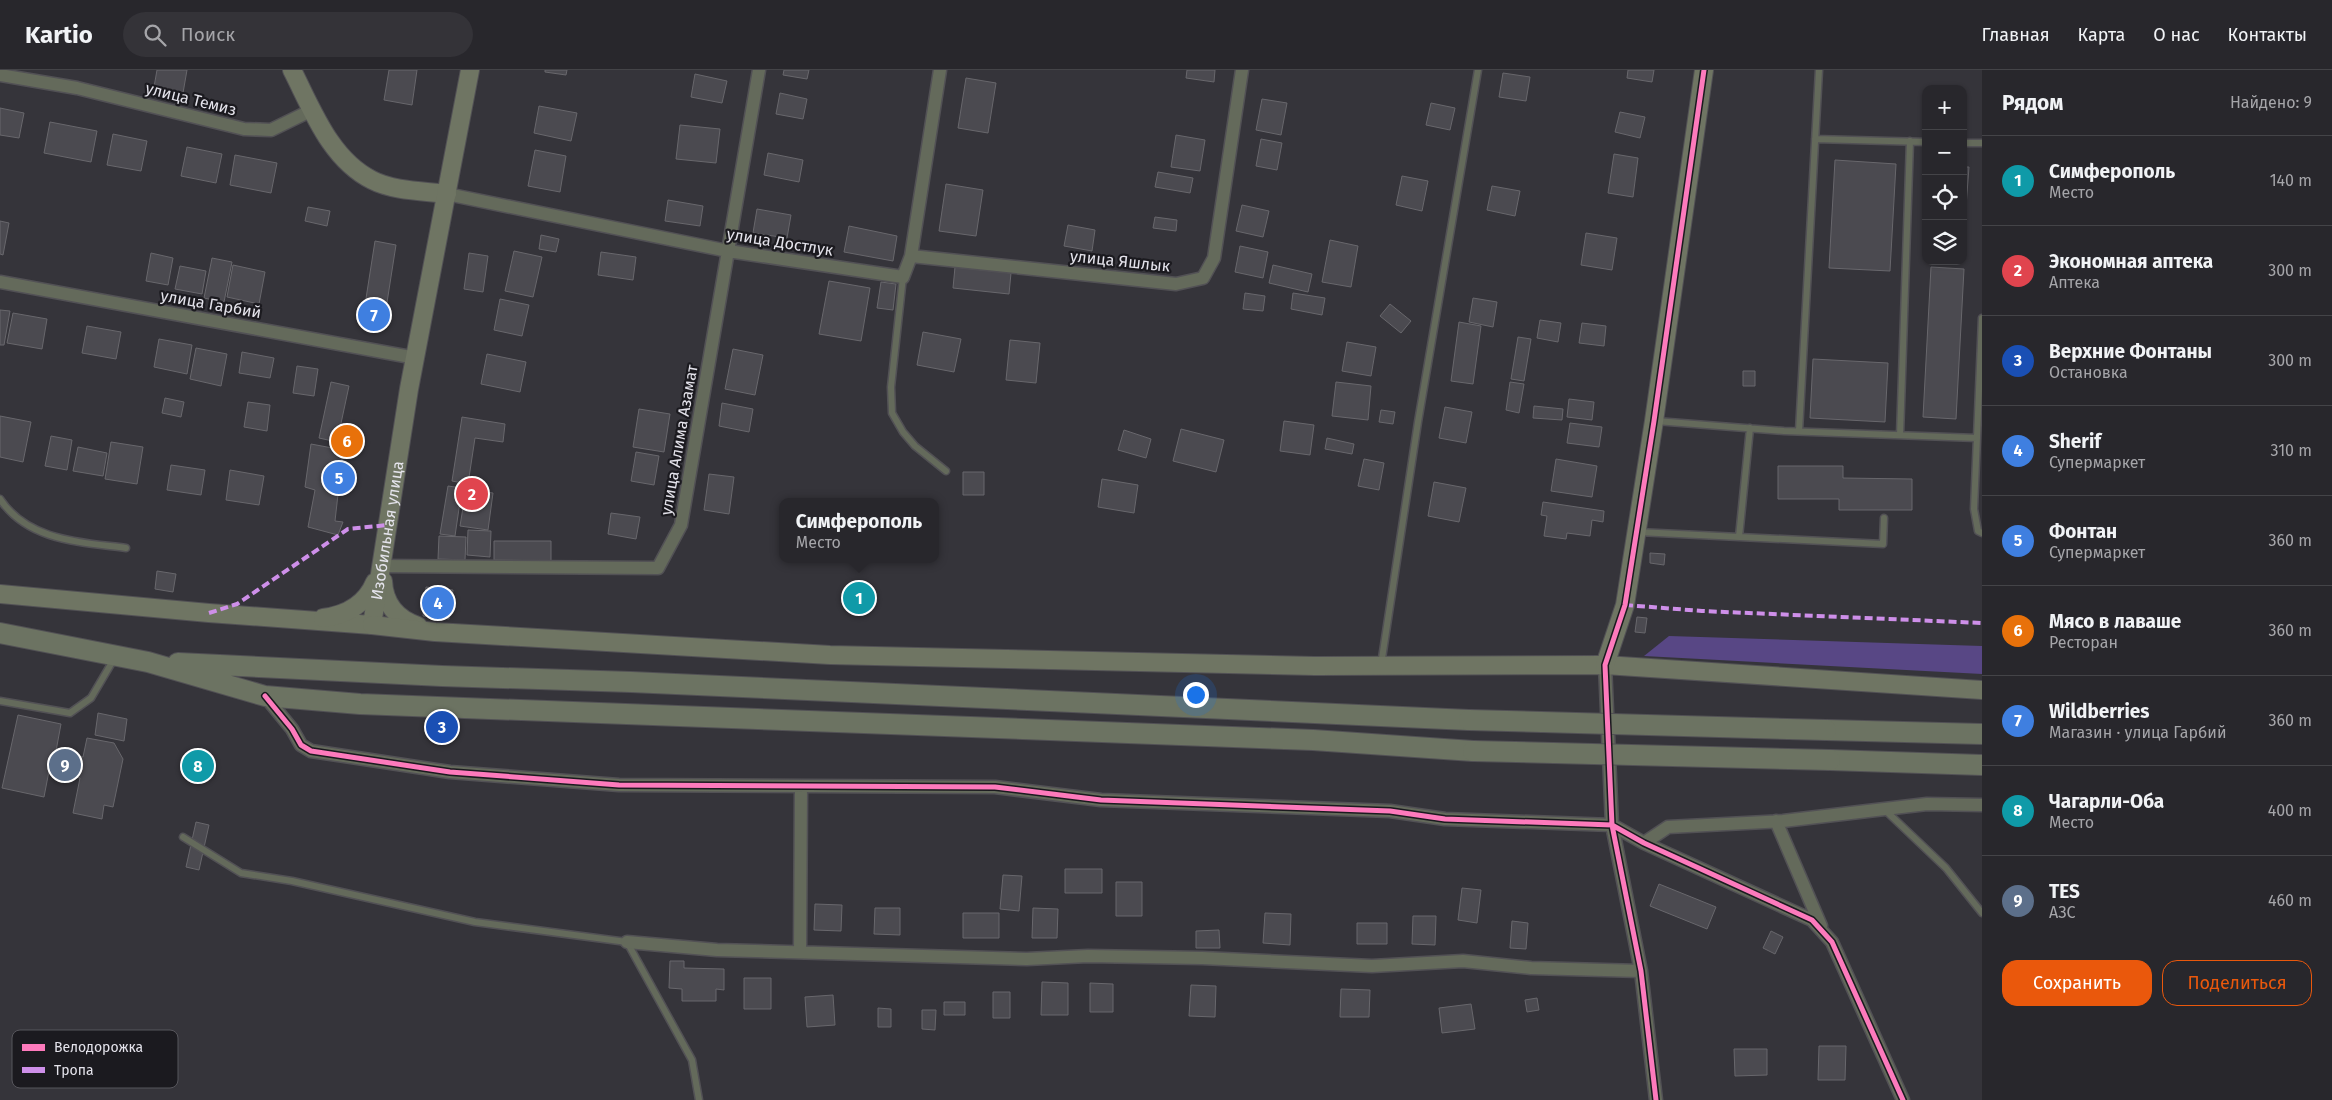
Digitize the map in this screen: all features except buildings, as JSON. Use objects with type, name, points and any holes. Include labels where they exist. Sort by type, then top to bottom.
[{"type":"main road","points":[[292,70],[331,144],[353,167],[372,180],[396,187],[447,194]]},
{"type":"main road","name":"Изобильная улица","points":[[372,625],[416,358],[470,70]]},
{"type":"main road","points":[[1605,665],[1625,604],[1637,532],[1704,70]]},
{"type":"main road","points":[[382,566],[383,591],[392,609],[411,624],[431,631]]},
{"type":"main road","points":[[299,620],[339,614],[364,601],[371,592],[382,566]]},
{"type":"main road","points":[[0,594],[431,631],[830,656],[1381,666],[1605,665],[1982,690]]},
{"type":"main road","points":[[0,605],[34,598]]},
{"type":"main road","points":[[0,633],[148,662],[265,696],[441,708],[1114,731],[1313,740],[1473,751],[1982,765]]},
{"type":"main road","points":[[148,662],[1469,720],[1982,734]]},
{"type":"street","name":"улица Алима Азамат","points":[[382,566],[658,568],[681,525],[759,70]]},
{"type":"street","points":[[903,277],[911,256],[940,70]]},
{"type":"street","name":"улица Яшлык","points":[[911,256],[1176,284],[1203,278],[1214,258],[1242,70]]},
{"type":"street","name":"улица Темиз","points":[[0,75],[77,88],[244,129],[271,130],[312,110]]},
{"type":"street","name":"улица Достлук","points":[[447,194],[728,251],[903,277]]},
{"type":"street","name":"улица Гарбий","points":[[0,282],[416,358]]},
{"type":"street","points":[[1605,665],[1612,825],[1641,971],[1656,1100]]},
{"type":"street","points":[[265,696],[292,729],[301,745],[311,751],[450,772],[619,785],[995,787],[1101,800],[1390,812],[1445,819],[1612,825],[1644,843],[1812,920],[1823,930],[1832,942],[1903,1100]]},
{"type":"street","points":[[800,952],[801,787]]},
{"type":"street","points":[[1644,843],[1668,827],[1776,821],[1927,804],[1982,805]]},
{"type":"street","points":[[1776,821],[1823,930]]},
{"type":"street","points":[[627,942],[718,950],[1027,959],[1088,956],[1202,958],[1372,966],[1463,961],[1531,968],[1641,971]]},
{"type":"lane","points":[[1381,666],[1418,422],[1478,70]]},
{"type":"lane","points":[[1799,431],[1819,70]]},
{"type":"lane","points":[[1815,139],[1922,142]]},
{"type":"lane","points":[[1900,435],[1910,141]]},
{"type":"lane","points":[[1967,143],[1982,143]]},
{"type":"lane","points":[[903,277],[890,387],[892,413],[902,432],[915,446],[946,471]]},
{"type":"lane","points":[[1982,318],[1974,509],[1978,531],[1982,533]]},
{"type":"lane","points":[[1654,421],[1799,431],[1977,438]]},
{"type":"lane","points":[[1739,537],[1750,428]]},
{"type":"lane","points":[[0,499],[8,510],[25,525],[62,539],[126,548]]},
{"type":"lane","points":[[1637,532],[1883,544],[1884,518]]},
{"type":"lane","points":[[0,701],[70,713],[91,698],[116,656]]},
{"type":"lane","points":[[1884,809],[1946,868],[1982,913]]},
{"type":"lane","points":[[183,837],[242,873],[292,881],[475,922],[627,942],[692,1060],[699,1100]]},
{"type":"shaded area","points":[[1669,636],[1982,646],[1982,674],[1644,656]]},
{"type":"marked path","points":[[209,613],[237,604],[348,529],[388,525]]},
{"type":"marked path","points":[[1625,605],[1702,611],[1982,623]]},
{"type":"cycle path","points":[[1704,70],[1654,421],[1625,605],[1605,665],[1612,825],[1644,843],[1812,920],[1832,942],[1903,1100]]},
{"type":"cycle path","points":[[265,696],[292,729],[301,745],[311,751],[450,772],[619,785],[995,787],[1101,800],[1390,811],[1445,819],[1612,825],[1641,971],[1656,1100]]},
{"type":"place","name":"Wildberries","points":[[374,315]]},
{"type":"place","name":"Мясо в лаваше","points":[[347,441]]},
{"type":"place","name":"Фонтан","points":[[339,478]]},
{"type":"place","name":"Экономная аптека","points":[[472,494]]},
{"type":"place","name":"Симферополь","points":[[859,598]]},
{"type":"place","name":"Sherif","points":[[438,603]]},
{"type":"place","name":"Верхние Фонтаны","points":[[442,727]]},
{"type":"place","name":"TES","points":[[65,765]]},
{"type":"place","name":"Чагарли-Оба","points":[[198,766]]}]
